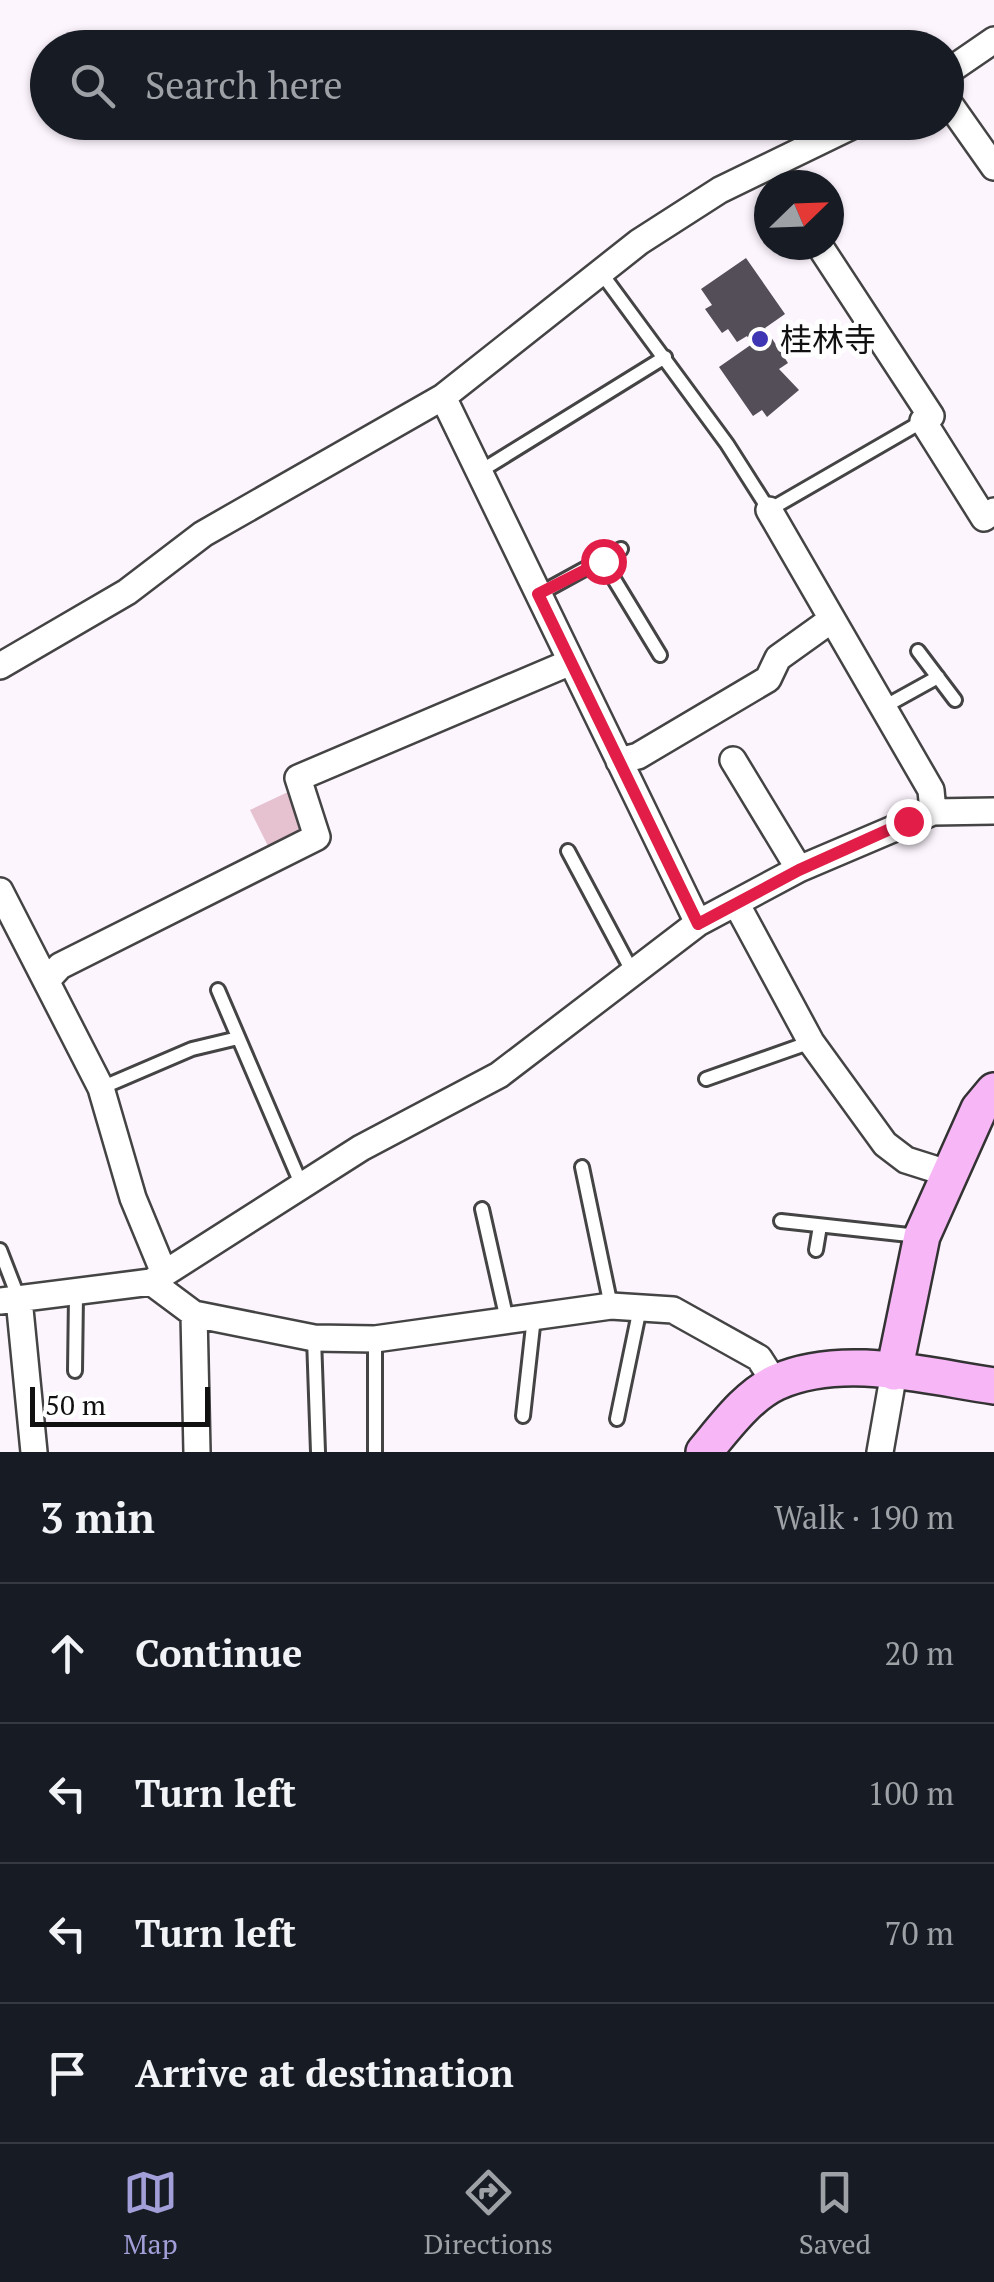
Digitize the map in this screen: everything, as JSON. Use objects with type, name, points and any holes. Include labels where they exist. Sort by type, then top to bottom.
[{"type":"street","points":[[964,61],[994,40]]},
{"type":"street","points":[[964,124],[994,167]]},
{"type":"street","points":[[784,170],[831,140]]},
{"type":"street","points":[[0,666],[126,592],[203,534],[443,398],[639,242],[720,190],[754,181]]},
{"type":"street","points":[[829,260],[931,416],[924,421],[984,518],[994,511]]},
{"type":"street","points":[[443,398],[698,924]]},
{"type":"street","points":[[769,510],[808,570],[831,620],[932,790],[933,812]]},
{"type":"street","points":[[618,760],[638,756],[768,678],[778,658],[831,620]]},
{"type":"street","points":[[274,788],[572,662]]},
{"type":"street","points":[[733,760],[756,780],[799,870]]},
{"type":"street","points":[[48,979],[60,966],[317,836],[298,778]]},
{"type":"street","points":[[34,1452],[10,1300],[76,1295],[158,1277],[361,1148],[499,1075],[632,972],[736,902],[933,812],[994,810]]},
{"type":"street","points":[[0,891],[102,1088],[158,1277],[194,1314],[314,1338],[375,1339],[611,1306],[641,1306],[672,1310],[759,1358],[775,1383]]},
{"type":"street","points":[[736,902],[811,1042],[886,1144],[906,1160],[947,1173]]},
{"type":"street","points":[[880,1452],[922,1236],[979,1108],[994,1091]]},
{"type":"street","points":[[194,1314],[197,1452]]},
{"type":"street","points":[[704,1452],[747,1403],[775,1383],[834,1369],[894,1372],[994,1386]]},
{"type":"lane","points":[[602,274],[665,357],[769,510],[924,421]]},
{"type":"lane","points":[[479,472],[665,357]]},
{"type":"lane","points":[[538,594],[622,549]]},
{"type":"lane","points":[[603,561],[660,654]]},
{"type":"lane","points":[[918,651],[956,700]]},
{"type":"lane","points":[[882,708],[938,677]]},
{"type":"lane","points":[[568,850],[632,972]]},
{"type":"lane","points":[[218,990],[302,1186]]},
{"type":"lane","points":[[102,1088],[192,1049],[238,1038]]},
{"type":"lane","points":[[706,1079],[811,1042]]},
{"type":"lane","points":[[582,1167],[611,1306]]},
{"type":"lane","points":[[482,1210],[507,1320]]},
{"type":"lane","points":[[781,1221],[922,1236]]},
{"type":"lane","points":[[816,1250],[820,1226]]},
{"type":"lane","points":[[0,1250],[10,1300]]},
{"type":"lane","points":[[74,1372],[76,1295]]},
{"type":"lane","points":[[618,1418],[641,1306]]},
{"type":"lane","points":[[523,1416],[534,1317]]},
{"type":"lane","points":[[314,1338],[318,1452]]},
{"type":"lane","points":[[375,1339],[375,1451]]},
{"type":"shaded area","points":[[288,792],[298,796],[307,828],[271,852],[250,810]]},
{"type":"building","name":"桂林寺","points":[[746,258],[785,314],[765,328],[788,363],[779,369],[799,390],[767,417],[762,410],[753,416],[719,367],[752,344],[747,336],[737,342],[728,329],[722,333],[705,309],[712,305],[701,289]]},
{"type":"place","name":"桂林寺","points":[[760,339]]},
{"type":"route","points":[[603,561],[538,594],[698,924],[799,870],[908,821]]}]
